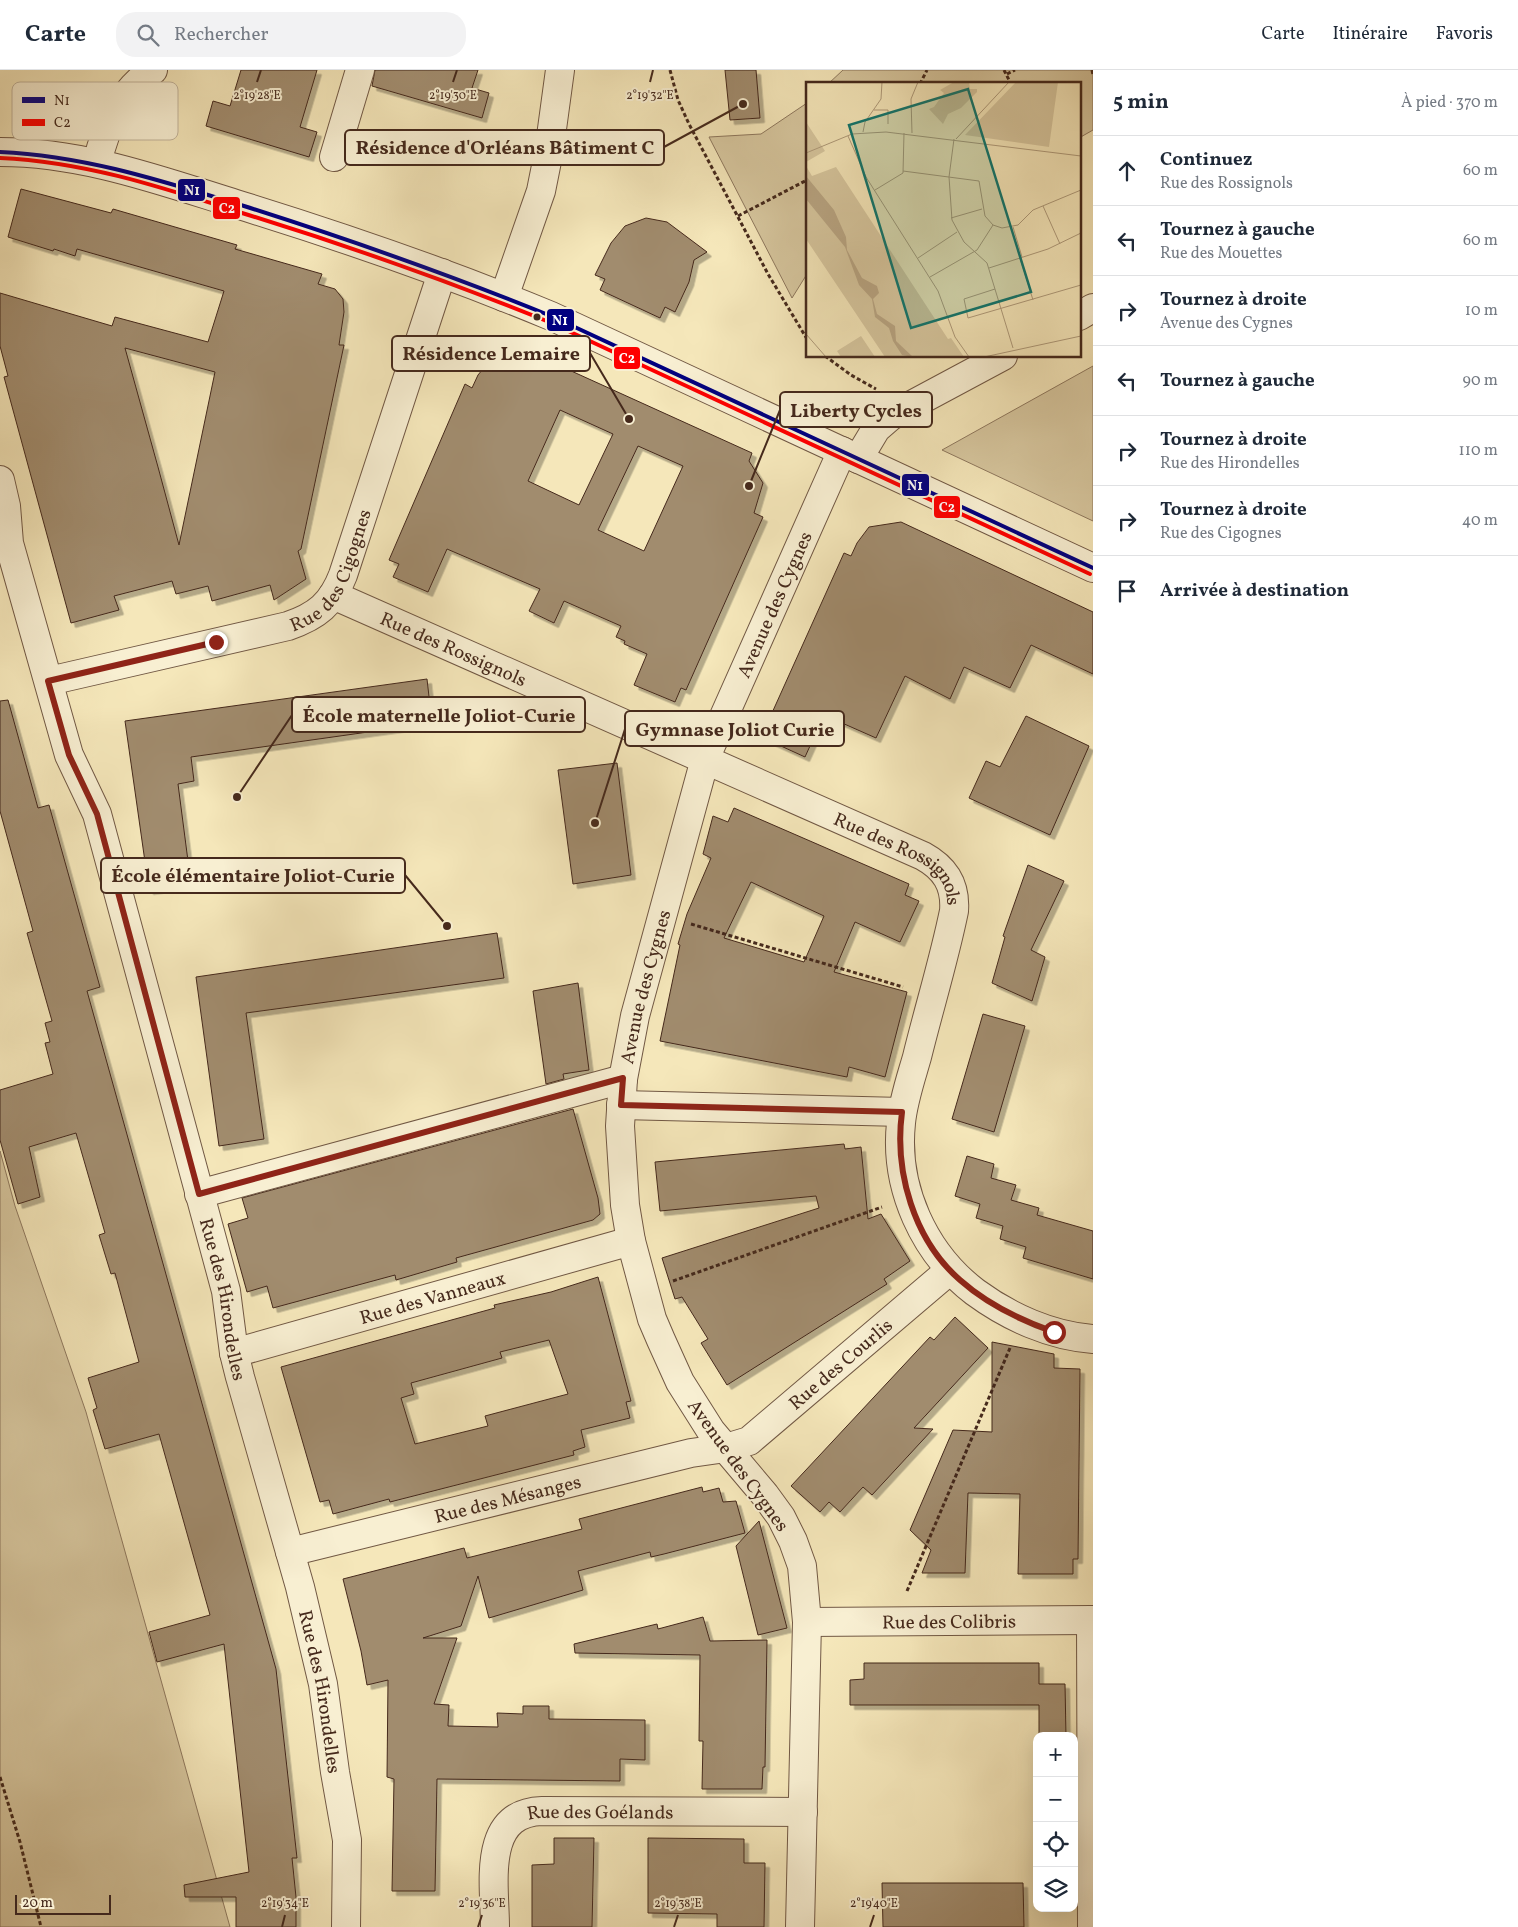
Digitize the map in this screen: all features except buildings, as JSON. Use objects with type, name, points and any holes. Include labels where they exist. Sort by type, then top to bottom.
[{"type":"street","points":[[137,82],[153,70]]},
{"type":"street","points":[[334,157],[360,70]]},
{"type":"street","points":[[504,297],[541,191],[550,151],[560,70]]},
{"type":"street","points":[[97,163],[103,140]]},
{"type":"street","points":[[0,152],[47,154],[97,163],[146,176],[353,241],[504,297],[551,316],[1093,568]]},
{"type":"street","name":"Rue des Cigognes","points":[[48,681],[288,626],[316,614],[326,605],[338,587],[350,554],[442,274]]},
{"type":"street","points":[[1080,315],[1093,308]]},
{"type":"street","name":"Avenue des Cygnes","points":[[800,1927],[807,1622],[802,1566],[788,1528],[774,1506],[711,1431],[680,1382],[652,1319],[632,1241],[623,1179],[621,1105],[623,1078],[635,1016],[705,759],[850,455],[891,416],[999,358]]},
{"type":"street","name":"Rue des Hirondelles","points":[[0,480],[6,506],[9,543],[71,761],[97,814],[226,1291],[234,1354],[314,1641],[328,1711],[334,1766],[347,1840],[346,1927]]},
{"type":"street","name":"Rue des Rossignols","points":[[333,595],[923,856],[942,869],[950,881],[955,903],[953,918],[902,1112],[900,1149],[909,1197],[925,1236],[950,1270],[983,1298],[1022,1320],[1062,1334],[1093,1339]]},
{"type":"street","points":[[199,1194],[623,1078]]},
{"type":"street","points":[[621,1105],[902,1112]]},
{"type":"street","name":"Rue des Vanneaux","points":[[234,1354],[632,1241]]},
{"type":"street","name":"Rue des Courlis","points":[[726,1448],[749,1442],[950,1270]]},
{"type":"street","name":"Rue des Mésanges","points":[[290,1552],[681,1456],[726,1448]]},
{"type":"street","points":[[1092,1620],[1092,1927]]},
{"type":"street","name":"Rue des Colibris","points":[[807,1622],[1092,1620]]},
{"type":"street","name":"Rue des Goélands","points":[[495,1927],[494,1860],[496,1848],[506,1827],[520,1815],[542,1811],[803,1812]]},
{"type":"path","points":[[670,70],[678,100],[689,124],[768,274],[806,336]]},
{"type":"path","points":[[921,82],[927,70]]},
{"type":"path","points":[[1004,70],[1010,82]]},
{"type":"path","points":[[1007,74],[1015,70]]},
{"type":"path","points":[[1092,70],[1093,75]]},
{"type":"path","points":[[738,216],[806,181]]},
{"type":"path","points":[[828,358],[866,384],[909,406]]},
{"type":"path","points":[[662,916],[933,995]]},
{"type":"path","points":[[644,1291],[909,1197]]},
{"type":"path","points":[[895,1621],[1022,1320]]},
{"type":"path","points":[[0,1776],[20,1842],[41,1927]]},
{"type":"shaded area","points":[[843,70],[1093,70],[1093,130],[1080,137],[1080,82],[830,82]]},
{"type":"shaded area","points":[[806,104],[806,276],[792,298],[709,137],[761,134]]},
{"type":"shaded area","points":[[1093,366],[1093,521],[942,450]]},
{"type":"shaded area","points":[[0,1151],[15,1206],[86,1412],[230,1927],[0,1927]]},
{"type":"transit line","name":"N1","points":[[0,152],[32,154],[93,164],[153,179],[322,231],[475,286],[551,316],[1093,568]]},
{"type":"transit line","name":"C2","points":[[0,158],[32,160],[93,170],[153,185],[320,238],[473,292],[549,322],[1090,574]]},
{"type":"place","name":"Résidence d'Orléans Bâtiment C","points":[[743,104]]},
{"type":"place","name":"Résidence Lemaire","points":[[629,419]]},
{"type":"place","name":"Liberty Cycles","points":[[749,486]]},
{"type":"place","name":"École maternelle Joliot-Curie","points":[[237,797]]},
{"type":"place","name":"Gymnase Joliot Curie","points":[[595,823]]},
{"type":"place","name":"École élémentaire Joliot-Curie","points":[[447,926]]},
{"type":"route","points":[[216,642],[48,681],[69,755],[97,814],[199,1194],[623,1078],[621,1105],[902,1112],[900,1149],[904,1177],[919,1224],[934,1250],[960,1280],[983,1298],[1022,1320],[1054,1332]]}]
